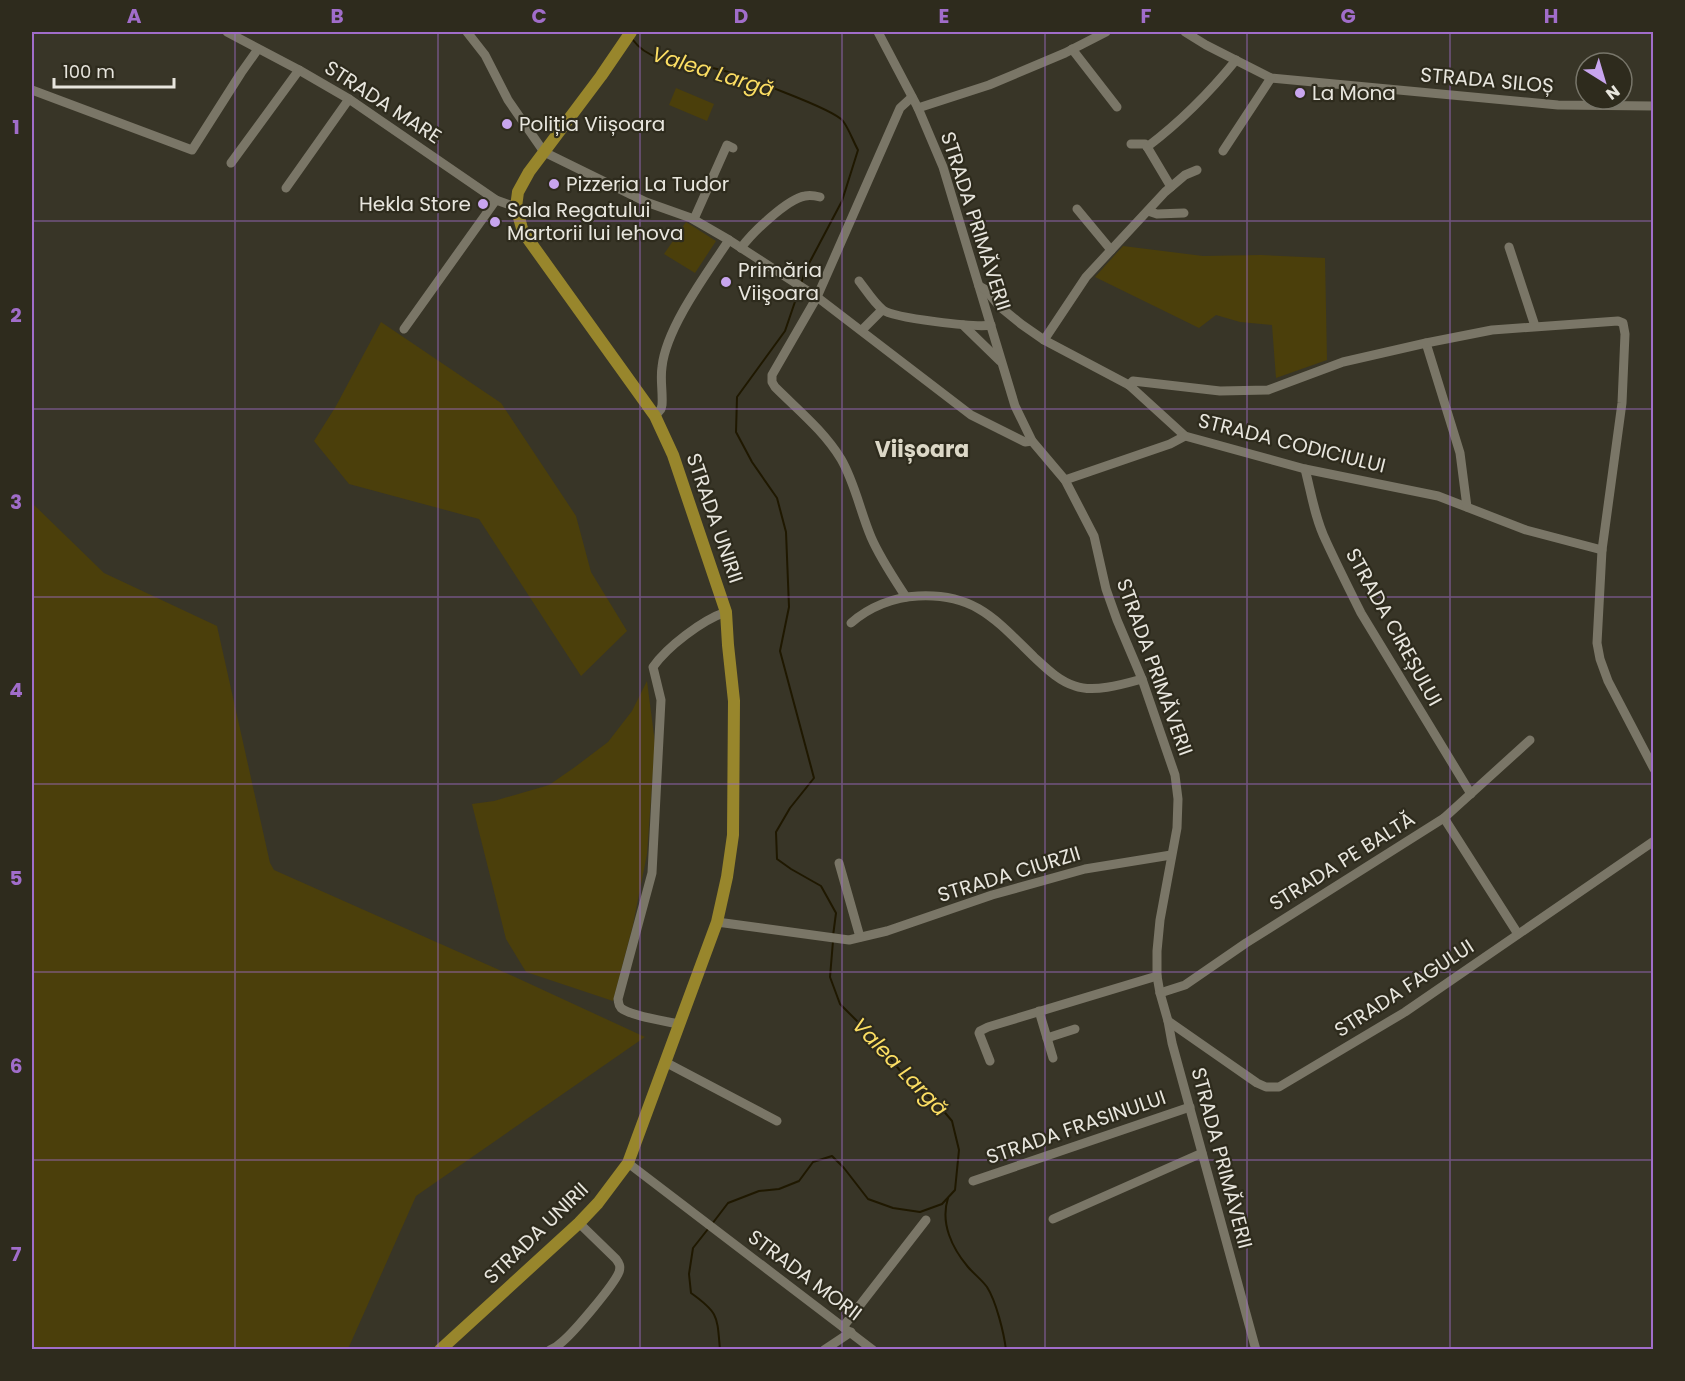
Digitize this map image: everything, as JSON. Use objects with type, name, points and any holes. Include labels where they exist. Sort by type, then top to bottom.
[{"type":"main road","points":[[516,207],[518,192],[529,172],[631,32]]},
{"type":"main road","name":"STRADA UNIRII","points":[[440,1350],[579,1223],[598,1203],[628,1163],[717,922],[733,835],[734,702],[726,612],[673,455],[655,416],[523,232],[516,207]]},
{"type":"street","name":"STRADA MARE","points":[[227,32],[299,69],[349,99],[496,200],[516,207]]},
{"type":"street","points":[[466,32],[485,55],[507,100],[544,152],[646,202],[694,219],[813,295],[971,415],[1025,442],[1032,441]]},
{"type":"street","name":"STRADA PRIMĂVERII","points":[[878,32],[918,108],[943,167],[1015,406],[1032,441],[1065,480],[1094,536],[1106,589],[1143,679],[1175,775],[1178,799],[1177,828],[1160,920],[1157,976],[1172,1043],[1256,1350]]},
{"type":"street","points":[[918,108],[989,85],[1106,32]]},
{"type":"street","name":"STRADA SILOȘ","points":[[1185,32],[1271,78],[1557,105],[1653,106]]},
{"type":"street","points":[[32,90],[192,150],[258,49]]},
{"type":"street","points":[[1072,49],[1117,107]]},
{"type":"street","points":[[1147,147],[1191,109],[1236,60]]},
{"type":"street","points":[[231,163],[299,69]]},
{"type":"street","points":[[1223,151],[1271,78]]},
{"type":"street","points":[[906,597],[883,561],[871,536],[858,498],[841,460],[819,430],[772,382],[772,375],[813,295],[900,108],[912,97]]},
{"type":"street","points":[[286,188],[349,99]]},
{"type":"street","points":[[1131,144],[1145,144],[1171,187]]},
{"type":"street","points":[[694,219],[727,145],[733,148]]},
{"type":"street","points":[[1044,340],[1086,277],[1171,187],[1185,175],[1197,170]]},
{"type":"street","points":[[741,248],[751,234],[795,200],[805,196],[820,197]]},
{"type":"street","points":[[404,329],[496,200]]},
{"type":"street","points":[[1077,208],[1111,250]]},
{"type":"street","points":[[1148,211],[1157,214],[1184,213]]},
{"type":"street","points":[[655,416],[662,405],[662,367],[670,335],[729,240]]},
{"type":"street","points":[[1509,247],[1534,326]]},
{"type":"street","points":[[859,281],[882,310],[908,317],[962,325],[981,327],[991,325]]},
{"type":"street","name":"STRADA CODICIULUI","points":[[979,286],[1013,318],[1044,340],[1129,385],[1185,436],[1305,469],[1438,495],[1526,530],[1602,550]]},
{"type":"street","points":[[862,330],[882,310]]},
{"type":"street","points":[[1129,385],[1133,381],[1220,391],[1268,390],[1343,362],[1492,330],[1618,321],[1623,323],[1625,327],[1623,403],[1602,550],[1598,643],[1600,659],[1612,690],[1653,769]]},
{"type":"street","points":[[962,325],[1002,363]]},
{"type":"street","points":[[1426,343],[1460,453],[1467,507]]},
{"type":"street","points":[[1065,480],[1170,444],[1185,436]]},
{"type":"street","name":"STRADA CIREȘULUI","points":[[1305,469],[1320,526],[1357,604],[1471,794]]},
{"type":"street","points":[[851,623],[872,608],[906,597],[934,595],[958,599],[990,615],[1052,674],[1066,683],[1078,687],[1095,688],[1143,679]]},
{"type":"street","points":[[678,1024],[633,1013],[621,1008],[618,999],[652,873],[662,700],[653,667],[689,632],[714,616],[726,612]]},
{"type":"street","name":"STRADA PE BALTĂ","points":[[1160,993],[1185,985],[1246,943],[1444,818],[1530,740]]},
{"type":"street","points":[[1444,818],[1518,934]]},
{"type":"street","name":"STRADA FAGULUI","points":[[1168,1021],[1257,1083],[1266,1087],[1280,1087],[1405,1011],[1653,841]]},
{"type":"street","name":"STRADA CIURZII","points":[[717,922],[844,940],[886,931],[993,895],[1085,869],[1171,855]]},
{"type":"street","points":[[839,863],[860,937]]},
{"type":"street","points":[[990,1061],[980,1038],[980,1031],[1157,976]]},
{"type":"street","points":[[1039,1011],[1053,1058]]},
{"type":"street","points":[[1047,1038],[1075,1029]]},
{"type":"street","points":[[665,1062],[777,1121]]},
{"type":"street","name":"STRADA FRASINULUI","points":[[973,1181],[1190,1107]]},
{"type":"street","points":[[1053,1219],[1202,1153]]},
{"type":"street","name":"STRADA MORII","points":[[628,1163],[873,1350]]},
{"type":"street","points":[[824,1350],[847,1329],[926,1220]]},
{"type":"street","points":[[550,1350],[569,1336],[620,1270],[616,1259],[579,1223]]},
{"type":"shaded area","points":[[676,88],[714,104],[707,121],[669,105]]},
{"type":"shaded area","points":[[686,222],[716,241],[695,273],[664,254]]},
{"type":"shaded area","points":[[1123,246],[1203,256],[1261,255],[1325,258],[1327,360],[1276,378],[1272,325],[1240,322],[1216,315],[1199,328],[1095,277]]},
{"type":"shaded area","points":[[381,322],[501,403],[576,516],[591,572],[627,631],[581,676],[479,519],[349,484],[314,441],[336,406]]},
{"type":"shaded area","points":[[32,503],[104,573],[217,626],[270,863],[274,870],[645,1037],[416,1196],[348,1349],[32,1349]]},
{"type":"shaded area","points":[[647,681],[655,743],[647,854],[633,925],[613,1001],[526,972],[506,939],[472,804],[494,801],[549,785],[575,767],[608,742],[632,711]]},
{"type":"waterway","name":"Valea Largă","points":[[633,40],[641,48],[660,58],[717,69],[743,77],[804,100],[836,115],[843,121],[858,150],[842,201],[805,271],[801,284]]},
{"type":"waterway","name":"Valea Largă","points":[[799,290],[785,331],[737,397],[736,432],[752,462],[777,498],[786,532],[789,607],[780,651],[814,778],[790,808],[776,832],[777,859],[821,886],[836,913],[833,936]]},
{"type":"waterway","name":"Valea Largă","points":[[712,1224],[728,1203],[759,1191],[779,1189],[799,1181],[813,1162],[832,1156],[868,1199],[893,1208],[920,1212],[942,1204],[955,1190],[959,1150],[952,1121],[936,1102],[911,1084],[870,1034],[840,1004],[830,977],[833,941]]},
{"type":"waterway","points":[[948,1198],[946,1217],[949,1235],[962,1260],[985,1284],[990,1293],[999,1317],[1006,1350]]},
{"type":"waterway","name":"Valea Largă","points":[[708,1229],[693,1248],[689,1274],[691,1293],[715,1316],[720,1350]]},
{"type":"place","name":"La Mona","points":[[1300,93]]},
{"type":"place","name":"Poliția Viișoara","points":[[507,124]]},
{"type":"place","name":"Pizzeria La Tudor","points":[[554,184]]},
{"type":"place","name":"Hekla Store","points":[[483,204]]},
{"type":"place","name":"Sala Regatului Martorii lui Iehova","points":[[495,222]]},
{"type":"place","name":"Primăria Viişoara","points":[[726,282]]},
{"type":"district","name":"Viișoara","points":[[922,449]]}]
